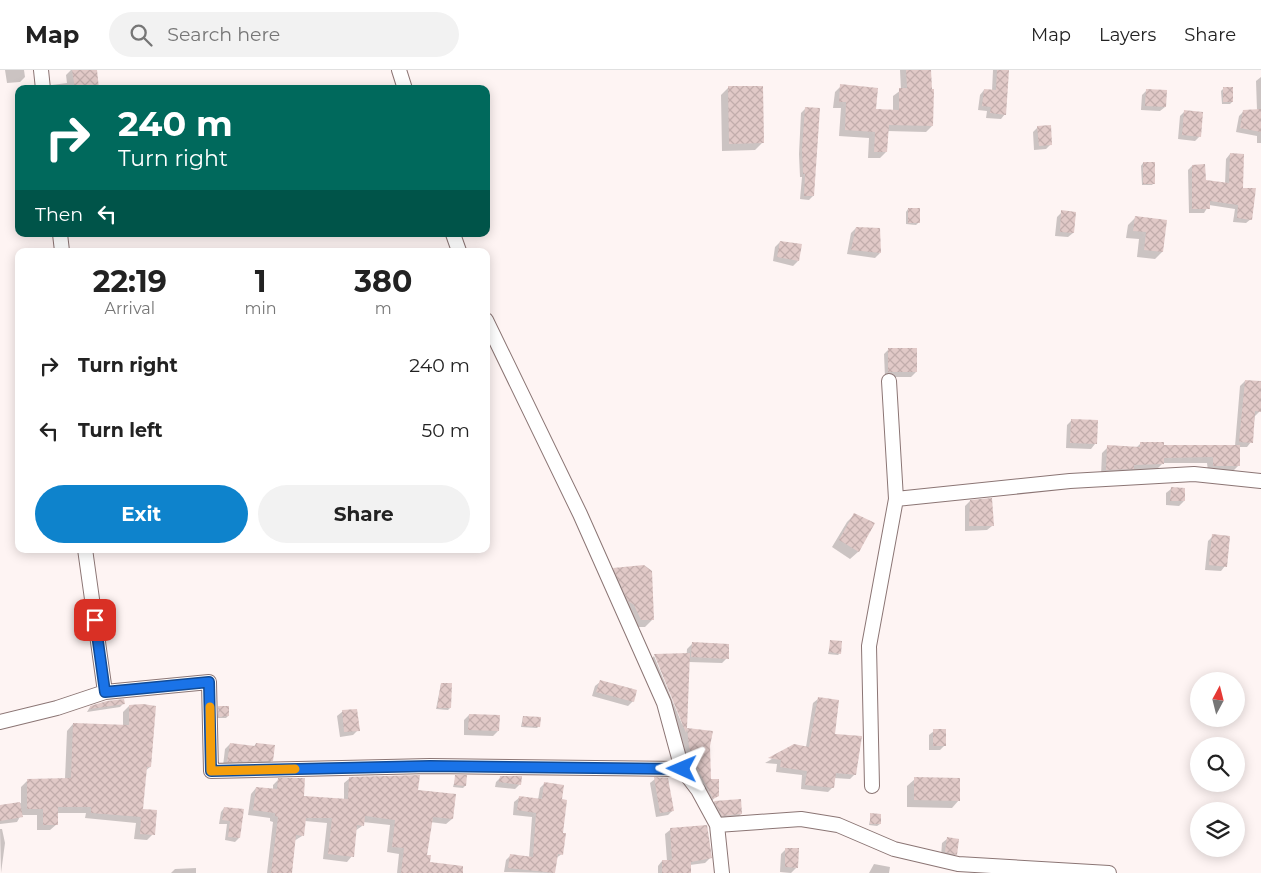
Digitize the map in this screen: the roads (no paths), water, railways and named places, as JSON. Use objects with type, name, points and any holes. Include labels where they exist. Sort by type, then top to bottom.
[{"type":"street","points":[[41,70],[43,85]]},
{"type":"street","points":[[399,70],[405,85]]},
{"type":"street","points":[[490,328],[580,514],[664,703],[682,769],[698,790],[717,825],[722,873]]},
{"type":"street","points":[[872,786],[869,646],[896,499],[889,381]]},
{"type":"street","points":[[896,499],[1070,481],[1194,474],[1261,481]]},
{"type":"street","points":[[86,553],[105,692]]},
{"type":"street","points":[[0,722],[58,708],[105,692],[209,682],[211,771],[430,766],[682,769]]},
{"type":"street","points":[[717,825],[802,819],[838,826],[894,849],[958,864],[1110,873]]}]
